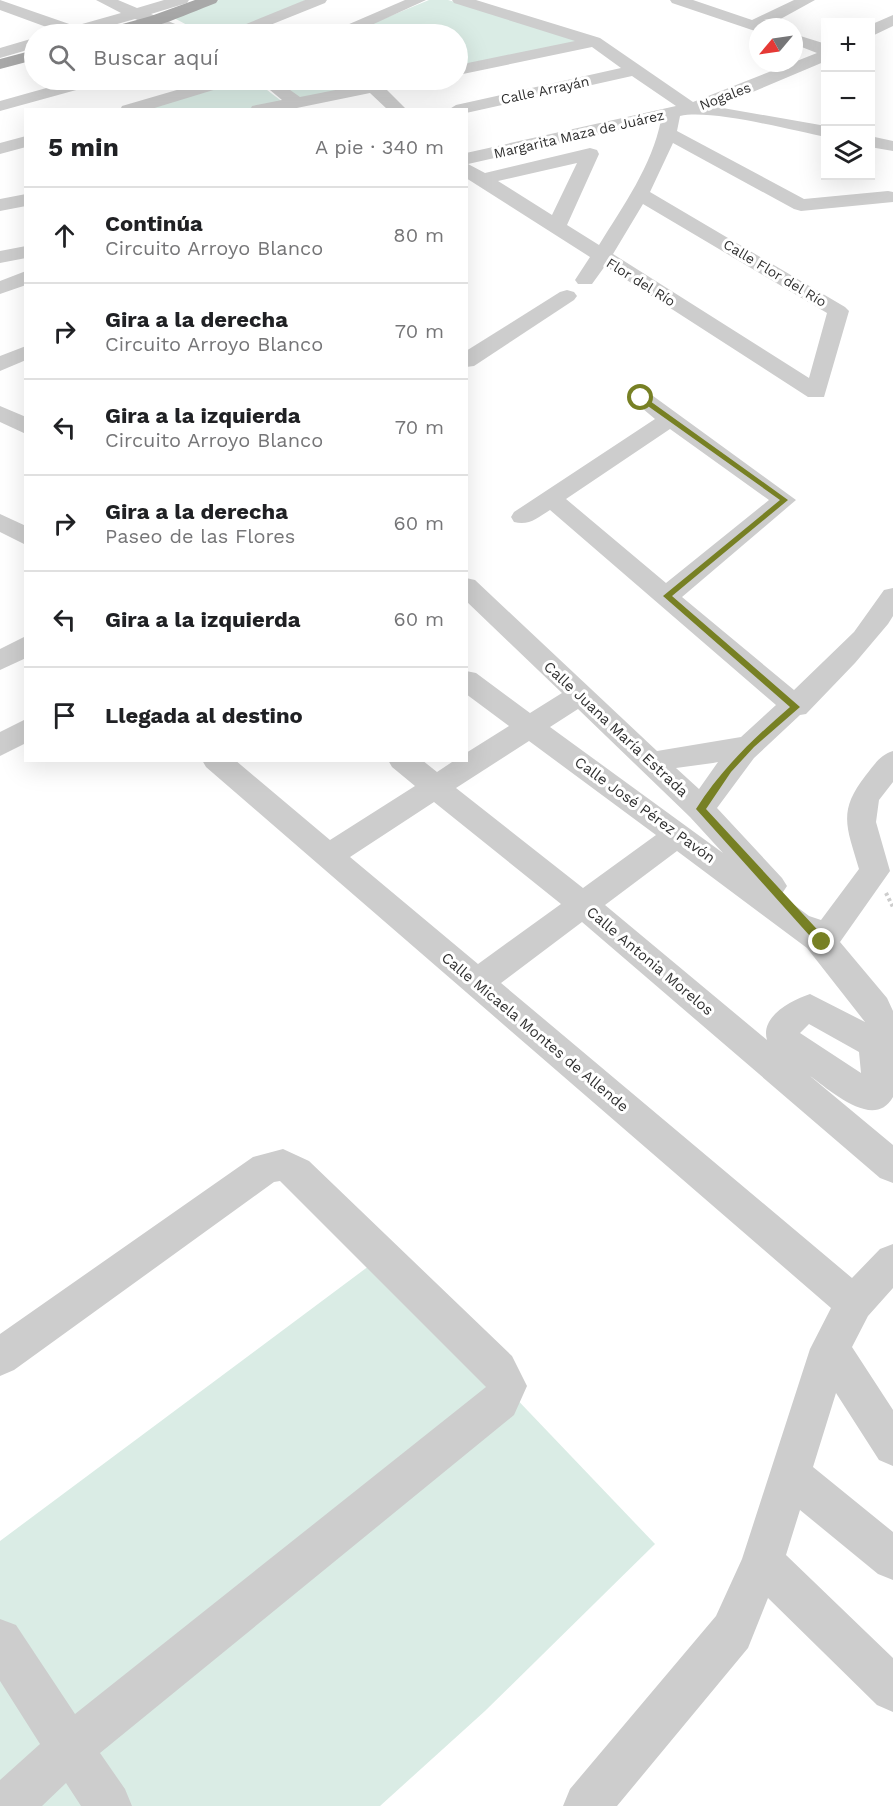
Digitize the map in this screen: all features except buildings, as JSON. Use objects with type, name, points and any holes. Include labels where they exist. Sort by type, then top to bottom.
[{"type":"main road","points":[[132,24],[155,15],[210,0]]},
{"type":"main road","points":[[3,53],[24,54]]},
{"type":"street","points":[[104,0],[155,15]]},
{"type":"street","points":[[125,0],[170,24]]},
{"type":"street","points":[[113,24],[155,15],[181,0]]},
{"type":"street","points":[[260,24],[319,0]]},
{"type":"street","points":[[362,24],[418,0]]},
{"type":"street","points":[[460,0],[594,41],[691,109],[740,115],[821,131]]},
{"type":"street","points":[[678,0],[700,3],[749,23]]},
{"type":"street","points":[[771,18],[807,0]]},
{"type":"street","points":[[0,5],[48,24]]},
{"type":"street","points":[[875,29],[893,20]]},
{"type":"street","points":[[468,67],[594,41]]},
{"type":"street","points":[[803,42],[821,49]]},
{"type":"street","points":[[3,53],[24,46]]},
{"type":"street","name":"Nogales","points":[[691,109],[727,97],[821,57]]},
{"type":"street","name":"Calle Arrayán","points":[[465,108],[634,70]]},
{"type":"street","points":[[0,106],[57,90]]},
{"type":"street","points":[[135,108],[194,90]]},
{"type":"street","points":[[280,90],[296,102]]},
{"type":"street","points":[[268,108],[358,90]]},
{"type":"street","points":[[377,90],[397,108]]},
{"type":"street","name":"Margarita Maza de Juárez","points":[[468,159],[691,109]]},
{"type":"street","points":[[585,280],[639,193],[668,134],[671,113]]},
{"type":"street","points":[[668,134],[801,205],[888,196]]},
{"type":"street","points":[[0,149],[24,142]]},
{"type":"street","points":[[875,142],[893,146]]},
{"type":"street","points":[[474,174],[590,154],[556,228]]},
{"type":"street","points":[[0,162],[24,157]]},
{"type":"street","name":"Flor del Río","points":[[474,174],[816,392]]},
{"type":"street","name":"Calle Flor del Río","points":[[639,193],[838,311],[816,392]]},
{"type":"street","points":[[0,205],[24,200]]},
{"type":"street","points":[[0,258],[24,252]]},
{"type":"street","points":[[0,288],[24,278]]},
{"type":"street","points":[[468,360],[567,296]]},
{"type":"street","points":[[0,364],[24,353]]},
{"type":"street","points":[[641,398],[784,500],[667,596]]},
{"type":"street","points":[[0,414],[24,426]]},
{"type":"street","points":[[523,517],[670,419]]},
{"type":"street","points":[[551,499],[796,707]]},
{"type":"street","points":[[0,521],[24,536]]},
{"type":"street","name":"Calle Juana María Estrada","points":[[468,588],[701,809],[822,942],[875,1008],[887,1048]]},
{"type":"street","points":[[701,809],[728,770],[751,745],[796,707],[862,641],[889,622],[893,596]]},
{"type":"street","name":"Calle José Pérez Pavón","points":[[468,681],[822,942]]},
{"type":"street","points":[[328,856],[579,695]]},
{"type":"street","points":[[0,746],[24,730]]},
{"type":"street","points":[[650,762],[751,745]]},
{"type":"street","points":[[822,942],[875,871],[861,822],[864,798],[893,761]]},
{"type":"street","name":"Calle Micaela Montes de Allende","points":[[218,762],[854,1303]]},
{"type":"street","name":"Calle Antonia Morelos","points":[[404,762],[583,905],[893,1167]]},
{"type":"street","points":[[477,983],[678,835]]},
{"type":"street","points":[[0,1357],[266,1168],[283,1165],[296,1172],[498,1370],[507,1386],[500,1401],[71,1747],[7,1806]]},
{"type":"street","points":[[587,1806],[732,1632],[762,1562],[830,1349],[854,1303],[893,1261]]},
{"type":"street","points":[[830,1349],[893,1446]]},
{"type":"street","points":[[790,1476],[893,1559]]},
{"type":"street","points":[[762,1562],[893,1689]]},
{"type":"street","points":[[0,1641],[108,1806]]},
{"type":"shaded area","points":[[219,0],[306,0],[251,24],[185,24],[174,18]]},
{"type":"shaded area","points":[[429,0],[448,0],[591,41],[468,66],[468,24],[371,24]]},
{"type":"shaded area","points":[[201,90],[267,90],[284,103],[260,108],[143,108]]},
{"type":"shaded area","points":[[287,90],[345,90],[298,99]]},
{"type":"shaded area","points":[[381,1257],[655,1544],[485,1711],[380,1806],[0,1806],[0,1541]]},
{"type":"route","points":[[641,398],[784,500],[667,596],[796,707],[751,745],[728,770],[701,809],[822,942]]}]
